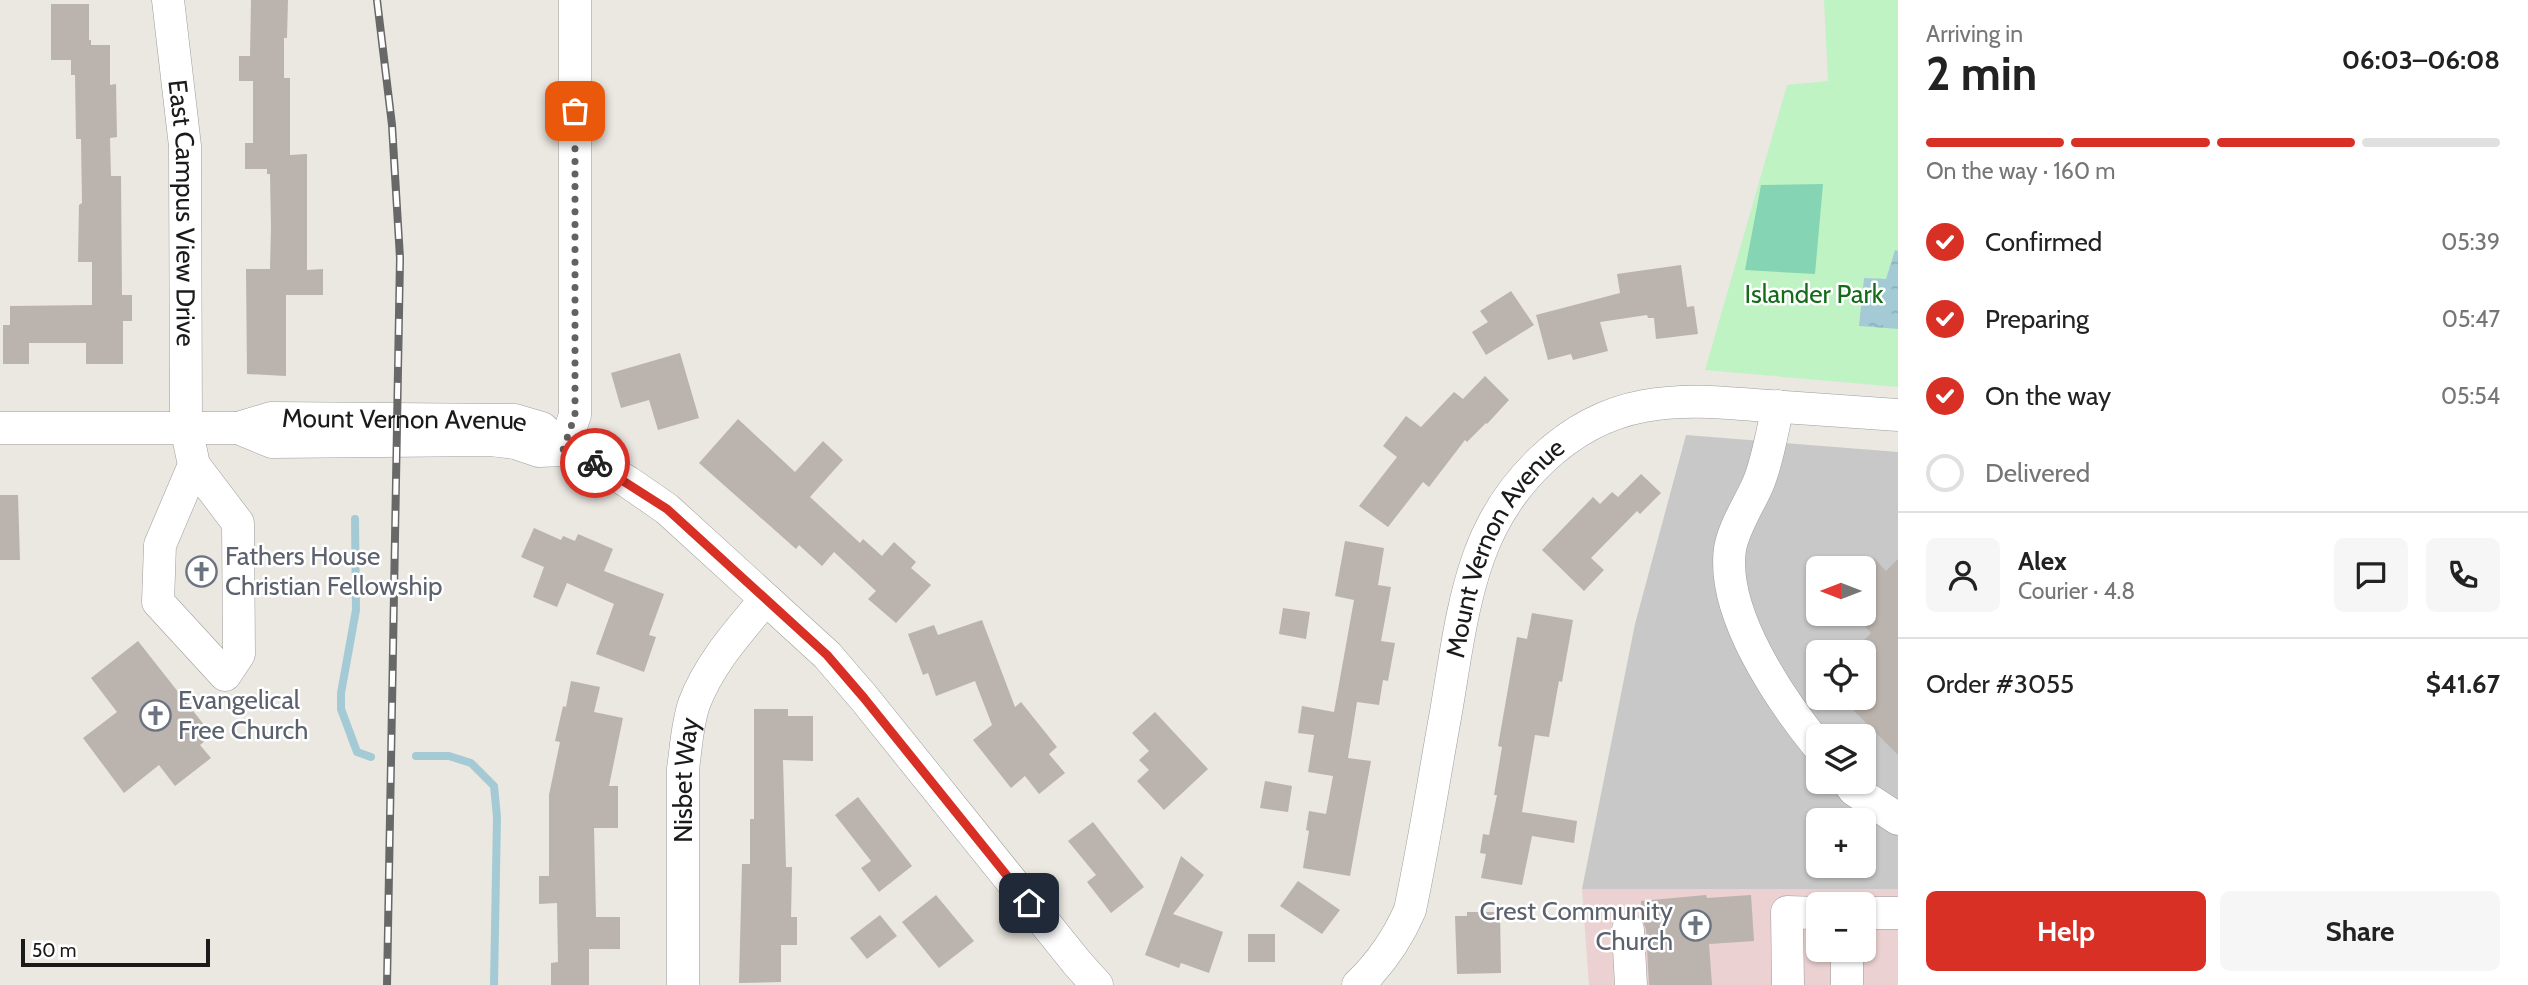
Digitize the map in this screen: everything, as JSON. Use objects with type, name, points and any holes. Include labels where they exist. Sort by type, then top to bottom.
[{"type":"street","name":"East Campus View Drive","points":[[169,0],[185,146],[186,427],[194,465]]},
{"type":"street","points":[[563,450],[575,415],[575,0]]},
{"type":"street","name":"Mount Vernon Avenue","points":[[1358,985],[1380,964],[1401,932],[1410,910],[1466,604],[1479,555],[1498,517],[1524,478],[1551,451],[1585,426],[1616,413],[1645,406],[1683,402],[1898,415]]},
{"type":"street","points":[[1778,406],[1759,482],[1730,548],[1730,570],[1737,606],[1756,656],[1806,731]]},
{"type":"street","name":"Mount Vernon Avenue","points":[[0,428],[238,428],[271,418],[515,421],[542,428],[563,450],[592,461],[667,509],[827,655],[1097,985]]},
{"type":"street","points":[[194,465],[238,523],[239,654],[225,675],[158,603],[160,545],[194,465]]},
{"type":"street","name":"Nisbet Way","points":[[683,985],[684,769],[687,734],[694,705],[710,670],[765,600]]},
{"type":"street","points":[[1860,794],[1898,820]]},
{"type":"street","points":[[1788,985],[1787,912],[1806,913]]},
{"type":"street","points":[[1876,913],[1898,913]]},
{"type":"street","points":[[1628,930],[1631,985]]},
{"type":"street","points":[[1847,962],[1847,985]]},
{"type":"shaded area","points":[[1686,435],[1898,452],[1898,889],[1582,889],[1635,624]]},
{"type":"shaded area","points":[[1582,889],[1898,889],[1898,985],[1589,985]]},
{"type":"green space","name":"Islander Park","points":[[1824,0],[1898,0],[1898,387],[1705,370],[1787,85],[1828,81]]},
{"type":"green space","points":[[1823,184],[1815,274],[1745,270],[1761,185]]},
{"type":"water","points":[[1895,250],[1898,251],[1898,329],[1859,326],[1864,278],[1886,279]]},
{"type":"building","points":[[251,0],[288,0],[284,78],[290,78],[290,155],[307,154],[307,270],[323,269],[323,295],[286,295],[286,376],[247,374],[246,269],[270,269],[271,227],[270,174],[267,174],[267,169],[245,169],[245,143],[253,143],[253,81],[239,81],[239,56],[250,56]]},
{"type":"building","points":[[51,4],[89,4],[91,45],[110,45],[110,85],[116,84],[117,137],[110,138],[111,176],[121,176],[122,295],[132,295],[132,321],[123,321],[123,364],[86,364],[86,343],[29,343],[29,364],[3,364],[3,325],[10,325],[10,306],[92,305],[92,262],[78,262],[79,205],[82,203],[81,139],[76,139],[75,75],[71,75],[71,60],[51,60]]},
{"type":"building","points":[[1681,265],[1687,307],[1694,306],[1698,334],[1656,339],[1654,318],[1648,318],[1647,315],[1600,322],[1608,351],[1573,360],[1571,354],[1548,360],[1536,315],[1620,293],[1617,274]]},
{"type":"building","points":[[1511,291],[1534,325],[1486,355],[1472,332],[1488,322],[1480,311]]},
{"type":"building","points":[[680,353],[699,418],[658,430],[649,400],[621,408],[611,373]]},
{"type":"building","points":[[1485,376],[1509,400],[1487,424],[1467,442],[1465,440],[1429,487],[1423,482],[1388,527],[1359,506],[1397,457],[1383,446],[1406,416],[1421,427],[1454,392],[1463,399]]},
{"type":"building","points":[[738,419],[795,472],[823,441],[843,460],[810,497],[860,543],[863,539],[882,556],[894,542],[916,562],[911,568],[931,585],[896,623],[868,599],[876,591],[834,552],[822,566],[799,545],[796,549],[699,463]]},
{"type":"building","points":[[1641,474],[1661,493],[1640,514],[1637,511],[1591,558],[1604,570],[1584,591],[1542,550],[1593,497],[1600,504],[1612,492],[1618,497]]},
{"type":"building","points":[[0,495],[18,495],[20,560],[0,560]]},
{"type":"building","points":[[534,528],[561,540],[563,536],[575,541],[578,534],[613,549],[604,571],[664,594],[649,635],[656,637],[644,672],[596,654],[614,604],[567,583],[557,607],[533,597],[544,567],[521,557]]},
{"type":"building","points":[[1345,541],[1384,548],[1378,585],[1391,587],[1381,641],[1395,643],[1388,681],[1383,680],[1379,705],[1357,702],[1348,758],[1371,761],[1350,876],[1303,868],[1309,811],[1326,814],[1333,776],[1308,772],[1314,735],[1298,733],[1302,706],[1334,712],[1354,600],[1335,596]]},
{"type":"building","points":[[1898,559],[1898,755],[1876,733],[1876,724],[1867,724],[1853,710],[1876,710],[1876,640],[1864,640],[1871,633],[1865,626],[1876,626],[1876,560],[1886,571]]},
{"type":"building","points":[[1283,608],[1310,612],[1306,639],[1279,634]]},
{"type":"building","points":[[1532,613],[1573,620],[1549,737],[1535,735],[1522,812],[1577,821],[1574,843],[1532,836],[1522,885],[1481,878],[1486,854],[1480,853],[1483,834],[1489,835],[1497,795],[1494,795],[1502,747],[1498,746],[1517,637],[1527,639]]},
{"type":"building","points":[[982,620],[1015,707],[1021,702],[1057,747],[1049,754],[1065,773],[1039,794],[1025,776],[1011,788],[973,740],[992,725],[975,681],[936,696],[928,673],[923,675],[908,634],[934,625],[938,635]]},
{"type":"building","points":[[138,641],[212,735],[200,745],[211,758],[175,786],[159,765],[124,793],[83,738],[117,712],[91,678]]},
{"type":"building","points":[[571,681],[600,687],[594,712],[623,718],[609,786],[618,786],[618,828],[594,828],[596,917],[620,917],[620,949],[589,949],[589,985],[551,985],[551,963],[558,962],[557,903],[539,904],[539,876],[549,876],[549,795],[560,742],[555,741]]},
{"type":"building","points":[[754,709],[788,709],[788,716],[813,716],[813,761],[783,760],[786,867],[792,867],[791,917],[797,917],[797,945],[781,945],[781,982],[739,983],[742,864],[750,864],[750,819],[754,819]]},
{"type":"building","points":[[1155,712],[1208,769],[1164,810],[1137,781],[1149,770],[1139,760],[1149,751],[1132,733]]},
{"type":"building","points":[[1265,781],[1292,786],[1288,812],[1260,808]]},
{"type":"building","points":[[858,797],[912,866],[879,892],[861,868],[871,861],[835,815]]},
{"type":"building","points":[[1093,822],[1144,887],[1111,913],[1087,882],[1096,875],[1068,841]]},
{"type":"building","points":[[1181,856],[1204,875],[1173,914],[1223,932],[1209,973],[1181,963],[1179,968],[1145,955]]},
{"type":"building","points":[[1298,881],[1340,910],[1322,934],[1280,906]]},
{"type":"building","points":[[936,895],[974,941],[939,968],[902,922]]},
{"type":"building","points":[[1706,895],[1707,898],[1751,895],[1754,941],[1709,944],[1712,985],[1649,985],[1646,929],[1642,919],[1641,901]]},
{"type":"building","points":[[1467,912],[1500,912],[1501,973],[1457,974],[1455,916],[1467,916]]},
{"type":"building","points":[[880,915],[897,936],[867,959],[850,938]]},
{"type":"building","points":[[1248,934],[1275,934],[1275,962],[1248,962]]},
{"type":"waterway","points":[[355,519],[356,610],[341,693],[341,709],[357,752],[371,757]]},
{"type":"waterway","points":[[416,756],[449,756],[471,763],[494,786],[497,817],[494,985]]},
{"type":"railway","points":[[377,0],[392,125],[400,258],[387,985]]},
{"type":"way so far","points":[[575,111],[575,415],[563,450],[595,463]]},
{"type":"place","name":"Fathers House Christian Fellowship","points":[[202,571]]},
{"type":"place","name":"Evangelical Free Church","points":[[155,715]]},
{"type":"place","name":"Crest Community Church","points":[[1696,926]]},
{"type":"route","points":[[595,463],[667,509],[827,655],[1029,903]]}]
